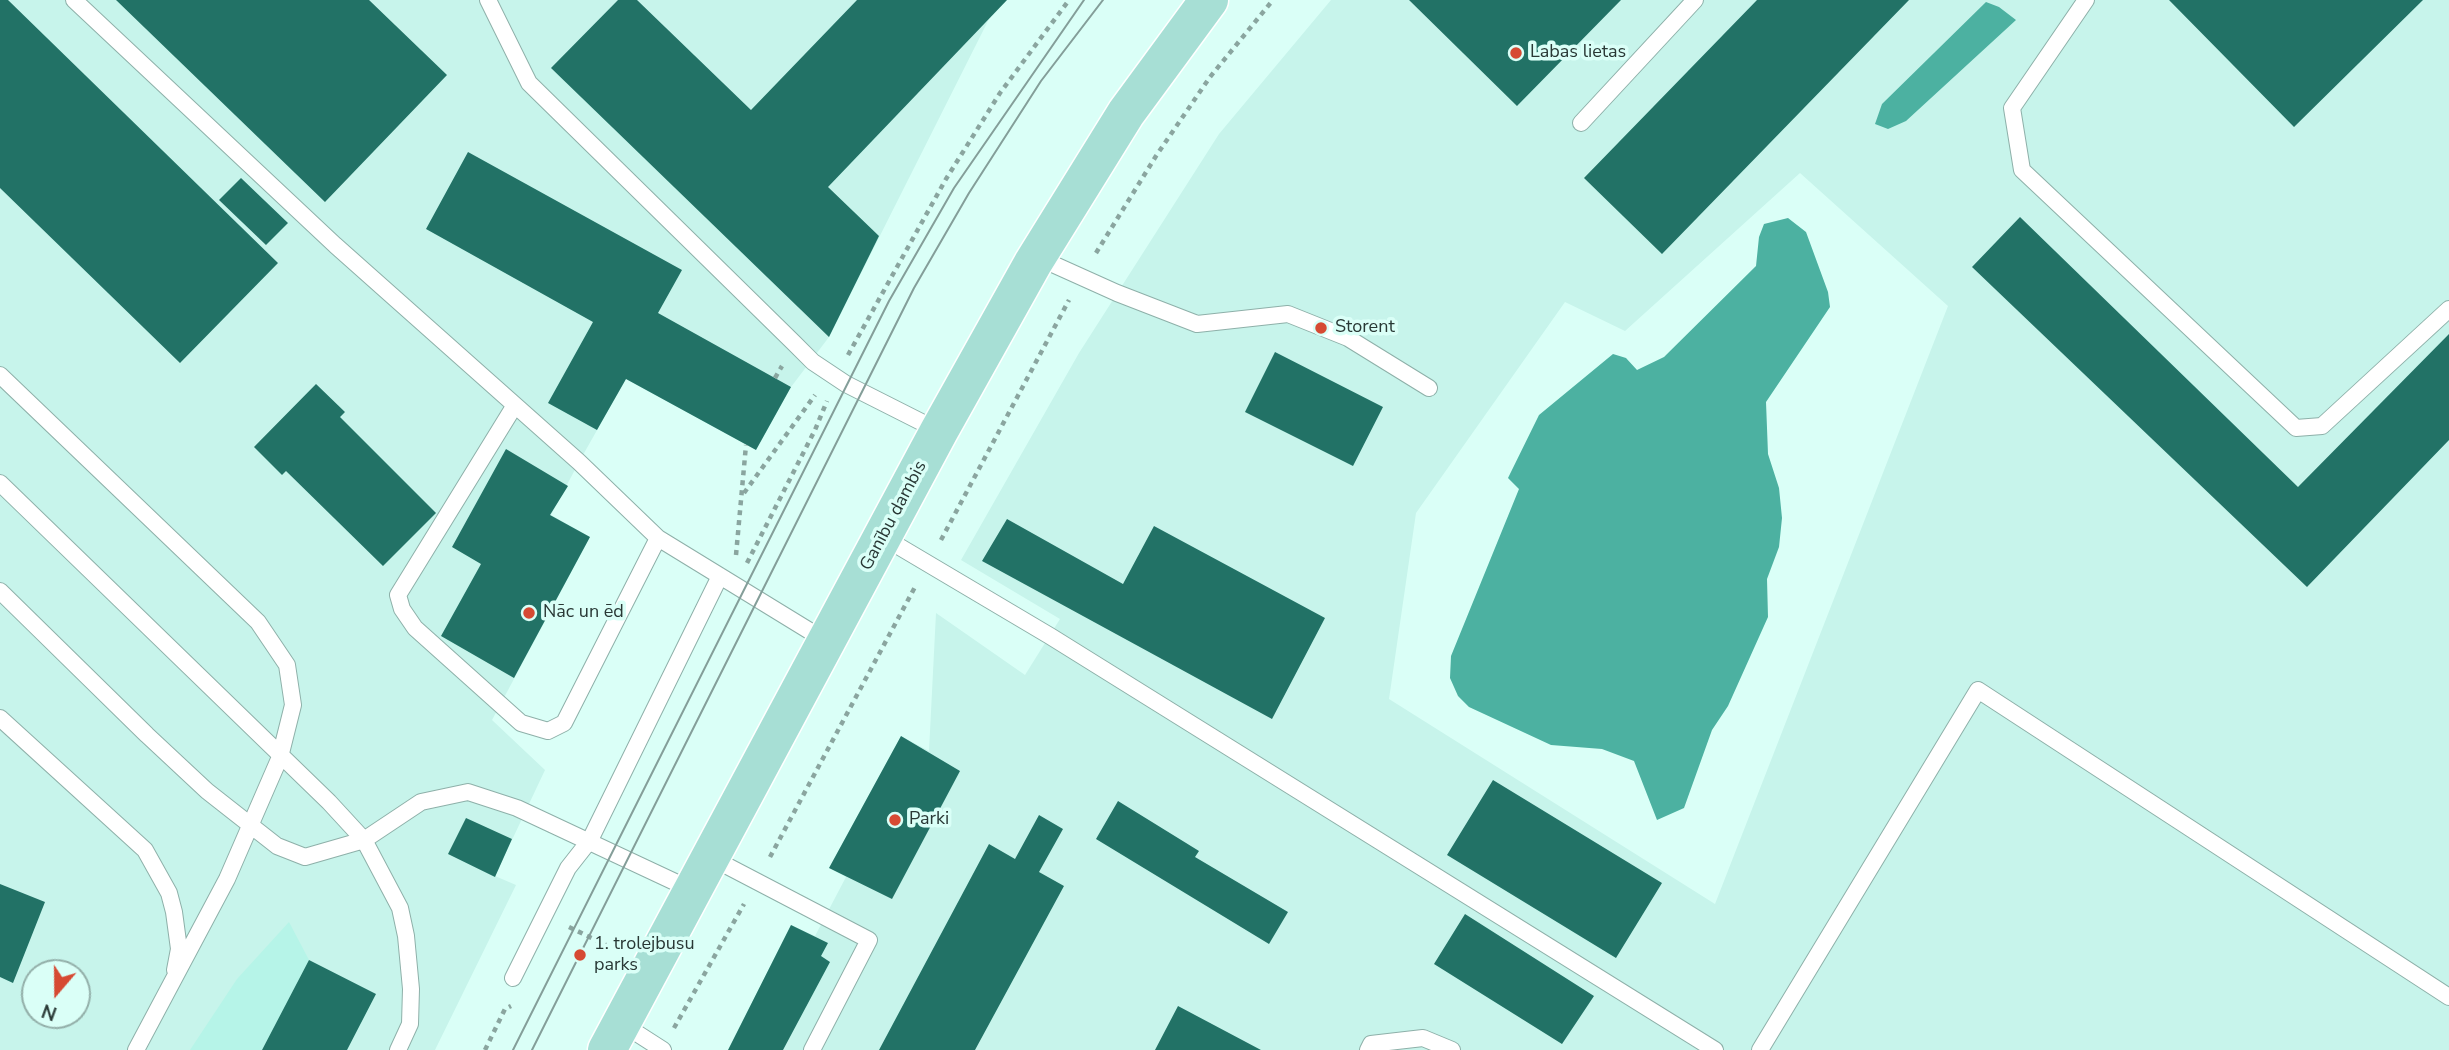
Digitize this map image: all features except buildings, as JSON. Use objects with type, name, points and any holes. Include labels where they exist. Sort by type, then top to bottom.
[{"type":"main road","name":"Ganību dambis","points":[[614,1036],[939,431],[1037,257],[1126,113],[1209,0]]},
{"type":"lane","points":[[74,0],[335,245],[658,537],[826,641]]},
{"type":"lane","points":[[488,0],[529,83],[804,353],[836,376],[939,431]]},
{"type":"lane","points":[[1581,123],[1695,0]]},
{"type":"lane","points":[[2086,0],[2012,108],[2022,170],[2296,428],[2322,426],[2449,309]]},
{"type":"lane","points":[[1037,257],[1197,324],[1288,314],[1348,338],[1429,388]]},
{"type":"lane","points":[[0,375],[258,622],[287,665],[293,705],[280,757],[250,827],[172,988],[136,1050]]},
{"type":"lane","points":[[514,405],[398,595],[402,609],[415,628],[521,723],[548,732],[564,723],[658,537]]},
{"type":"lane","points":[[0,483],[329,802],[364,840],[400,908],[407,936],[411,989],[410,1024],[398,1050]]},
{"type":"lane","points":[[883,537],[1049,636],[1715,1050]]},
{"type":"lane","points":[[513,978],[568,868],[590,840],[725,579]]},
{"type":"lane","points":[[0,591],[146,735],[250,827],[277,846],[305,857],[364,840],[421,802],[468,792],[517,808],[692,890]]},
{"type":"lane","points":[[1760,1050],[1978,690],[2449,997]]},
{"type":"lane","points":[[0,718],[145,850],[169,893],[174,912],[179,949],[172,988]]},
{"type":"lane","points":[[710,857],[869,940],[812,1050]]},
{"type":"lane","points":[[614,1036],[663,1049]]},
{"type":"lane","points":[[1368,1050],[1371,1044],[1423,1038],[1452,1050]]},
{"type":"path","points":[[725,579],[746,564],[815,430],[836,376],[946,178],[1000,93],[1069,0]]},
{"type":"path","points":[[663,1049],[757,881],[1082,278],[1156,156],[1203,88],[1273,0]]},
{"type":"path","points":[[744,493],[816,393],[836,376]]},
{"type":"path","points":[[725,579],[744,493],[746,445]]},
{"type":"path","points":[[563,923],[606,945]]},
{"type":"shaded area","points":[[0,0],[1007,0],[989,19],[829,337],[791,387],[756,450],[626,379],[579,462],[551,515],[590,537],[492,720],[545,770],[495,876],[516,885],[435,1050],[0,1050]]},
{"type":"shaded area","points":[[1331,0],[2449,0],[2449,1050],[728,1050],[791,925],[815,936],[846,877],[829,868],[901,736],[929,751],[936,613],[1025,675],[1060,619],[961,560],[1079,353],[1219,134]],"holes":[[[1800,173],[1948,306],[1715,904],[1389,699],[1416,513],[1565,302],[1625,331]]]},
{"type":"shaded area","points":[[1986,2],[1999,7],[2016,20],[1906,121],[1888,129],[1875,124],[1882,104]]},
{"type":"shaded area","points":[[1788,218],[1806,232],[1828,292],[1830,307],[1766,402],[1768,454],[1779,488],[1782,518],[1779,547],[1767,579],[1768,617],[1728,706],[1712,730],[1684,808],[1657,820],[1634,761],[1602,749],[1551,745],[1469,707],[1458,696],[1450,678],[1451,656],[1519,489],[1508,478],[1539,415],[1613,354],[1626,358],[1637,370],[1664,357],[1756,266],[1759,237],[1764,224]]},
{"type":"shaded area","points":[[289,922],[309,960],[262,1050],[190,1050],[237,979]]},
{"type":"tram line","points":[[513,1050],[889,301],[954,188],[1084,0]]},
{"type":"tram line","points":[[532,1050],[914,288],[969,193],[1041,81],[1103,0]]},
{"type":"place","name":"Labas lietas","points":[[1516,53]]},
{"type":"place","name":"Storent","points":[[1321,328]]},
{"type":"place","name":"Nāc un ēd","points":[[529,613]]},
{"type":"place","name":"Parki","points":[[895,820]]},
{"type":"place","name":"1. trolejbusu parks","points":[[580,955]]}]
